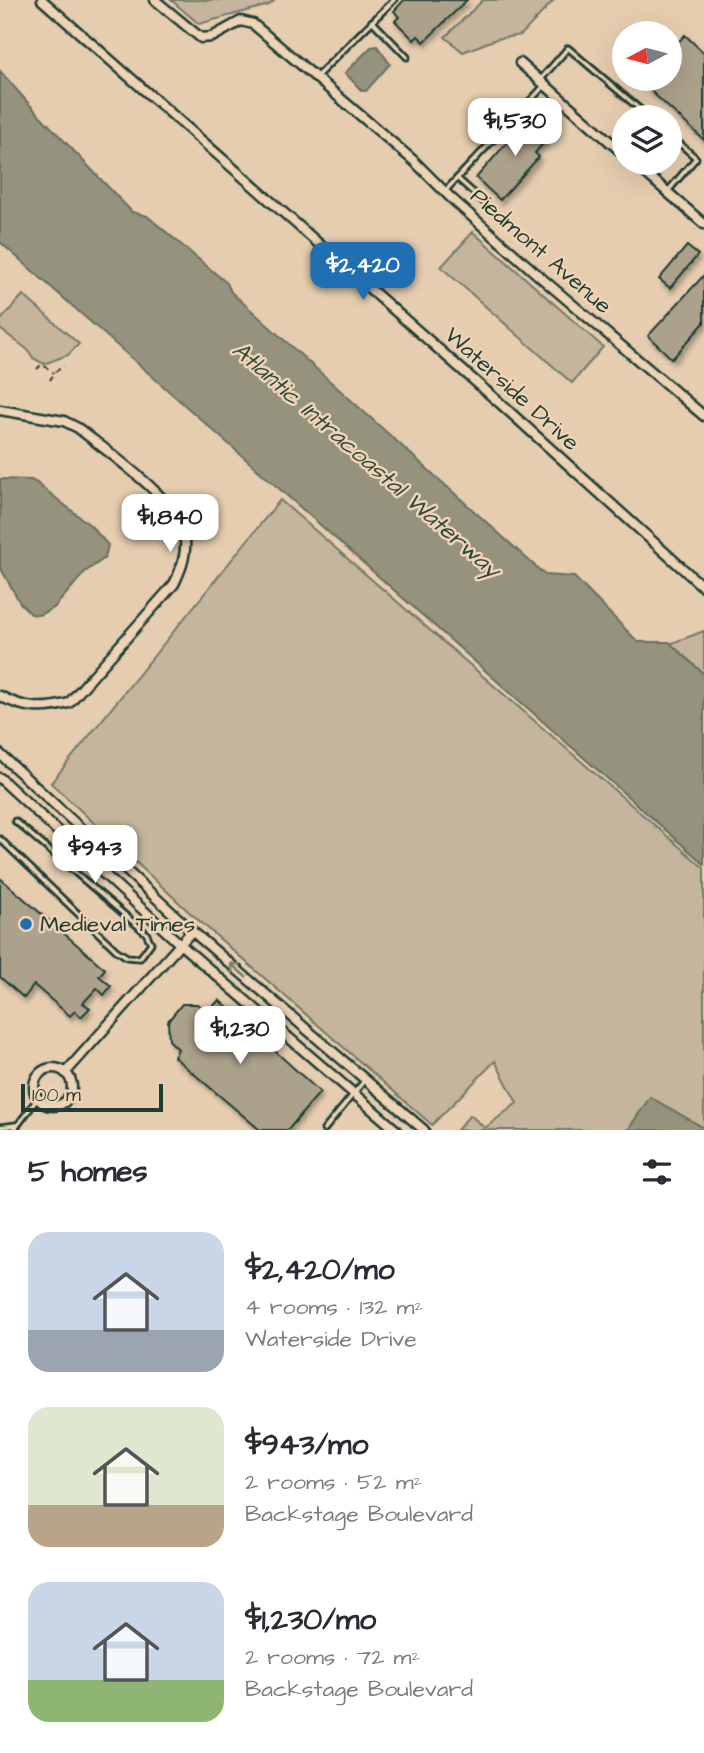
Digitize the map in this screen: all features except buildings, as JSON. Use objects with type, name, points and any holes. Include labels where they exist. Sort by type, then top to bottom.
[{"type":"street","name":"Waterside Drive","points":[[42,0],[502,405],[702,586]]},
{"type":"street","name":"Piedmont Avenue","points":[[155,0],[201,38],[212,37],[241,21],[253,24],[414,161],[539,276],[704,416]]},
{"type":"street","points":[[520,63],[612,144]]},
{"type":"street","points":[[648,175],[704,224]]},
{"type":"street","points":[[0,410],[64,421],[78,428],[162,497],[184,531],[186,548],[183,567],[174,584],[85,689],[69,703],[48,709],[26,708],[0,696]]},
{"type":"street","points":[[0,754],[192,931],[424,1130]]},
{"type":"street","points":[[0,778],[180,944],[396,1130]]},
{"type":"street","points":[[66,1072],[192,931]]},
{"type":"street","points":[[55,1068],[66,1072],[72,1084],[71,1095],[66,1101],[54,1106],[38,1098],[35,1091],[38,1075],[55,1068]]},
{"type":"lane","points":[[316,78],[394,0]]},
{"type":"lane","points":[[372,21],[407,57]]},
{"type":"lane","points":[[444,191],[543,83],[568,48],[635,105]]},
{"type":"lane","points":[[682,146],[696,158],[682,174]]},
{"type":"lane","points":[[667,192],[682,175]]},
{"type":"lane","points":[[457,178],[486,204]]},
{"type":"lane","points":[[0,839],[116,950],[127,957],[140,957],[151,943],[146,933],[15,821]]},
{"type":"lane","points":[[324,1130],[366,1080]]},
{"type":"lane","points":[[14,1130],[38,1098]]},
{"type":"lane","points":[[0,1127],[18,1124]]},
{"type":"lane","points":[[18,1124],[22,1130]]},
{"type":"path","points":[[37,369],[42,363],[54,373]]},
{"type":"path","points":[[50,380],[54,373],[64,366]]},
{"type":"shaded area","points":[[171,0],[275,0],[269,5],[199,24]]},
{"type":"shaded area","points":[[483,0],[554,0],[521,35],[496,39],[463,52],[445,37]]},
{"type":"shaded area","points":[[473,232],[603,347],[572,383],[441,267]]},
{"type":"shaded area","points":[[23,295],[79,344],[68,355],[44,364],[33,358],[28,350],[0,329],[0,321]]},
{"type":"shaded area","points":[[280,500],[704,868],[704,1128],[650,1098],[628,1130],[457,1130],[470,1115],[485,1128],[517,1103],[495,1061],[432,1125],[188,911],[51,783]]},
{"type":"shaded area","points":[[704,631],[704,683],[664,646]]},
{"type":"water","points":[[377,46],[390,64],[366,91],[362,91],[345,73],[371,47]]},
{"type":"water","name":"Atlantic Intracoastal Waterway","points":[[0,71],[132,212],[147,216],[227,283],[231,292],[545,575],[574,577],[638,642],[669,642],[704,674],[704,864],[0,242]]},
{"type":"water","points":[[0,479],[31,480],[37,483],[91,526],[108,545],[105,558],[85,572],[54,608],[39,615],[31,614],[20,603],[0,567]]},
{"type":"water","points":[[650,1097],[704,1128],[704,1130],[628,1130]]},
{"type":"place","name":"Medieval Times","points":[[26,924]]}]
